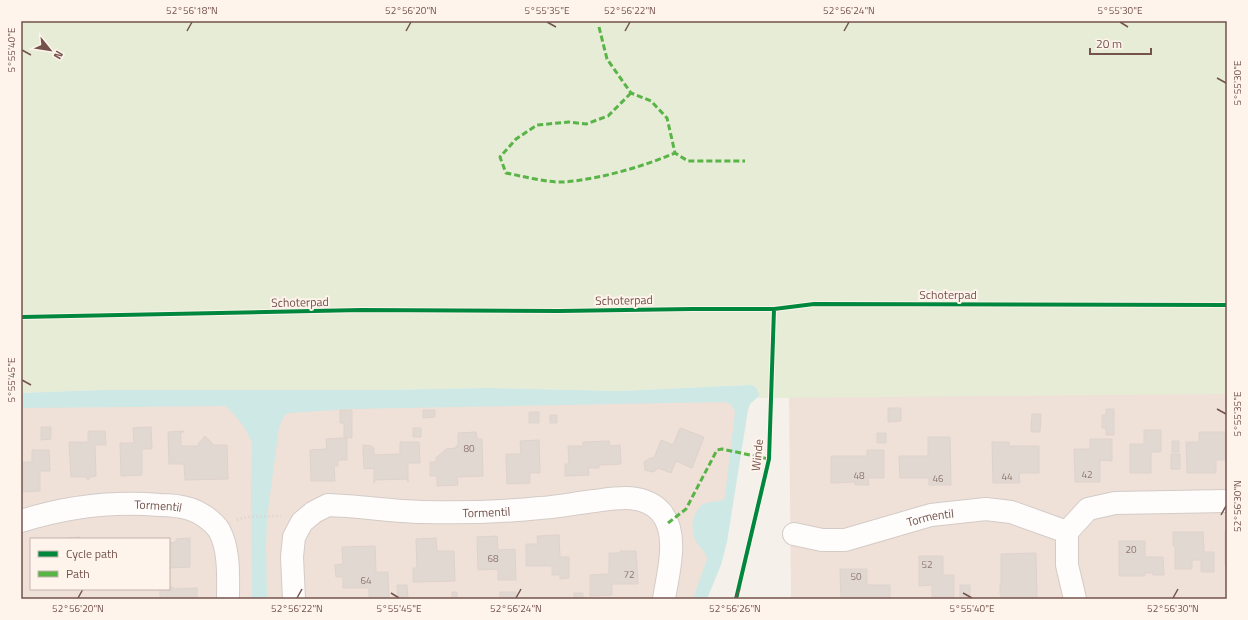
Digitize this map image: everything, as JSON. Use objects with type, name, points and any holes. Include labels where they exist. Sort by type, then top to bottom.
[{"type":"street","name":"Tormentil","points":[[294,599],[292,557],[294,537],[302,522],[314,512],[328,505],[421,512],[486,511],[541,508],[619,497],[633,497],[648,502],[660,511],[668,523],[671,535],[671,551],[664,599]]},
{"type":"street","points":[[1075,599],[1067,565],[1067,532],[1088,508],[1115,503],[1227,501]]},
{"type":"street","name":"Tormentil","points":[[21,521],[83,508],[118,504],[147,504],[190,508],[203,514],[218,529],[223,539],[227,557],[228,599]]},
{"type":"street","name":"Tormentil","points":[[794,534],[822,540],[845,540],[931,515],[986,509],[1011,512],[1067,532]]},
{"type":"path","points":[[246,517],[272,516]]},
{"type":"shaded area","points":[[1227,386],[1227,599],[791,599],[789,391]]},
{"type":"shaded area","points":[[745,394],[726,508],[698,599],[21,599],[21,400]]},
{"type":"green space","points":[[21,21],[1227,21],[1227,394],[757,398],[759,396],[751,385],[619,391],[488,388],[384,390],[101,390],[21,393]]},
{"type":"water","points":[[751,385],[757,389],[759,396],[750,404],[748,410],[727,542],[721,565],[707,599],[693,599],[707,557],[695,539],[693,534],[693,524],[696,513],[702,505],[724,500],[725,497],[735,412],[731,404],[724,402],[350,409],[288,413],[284,416],[279,427],[267,518],[267,599],[252,599],[252,443],[241,423],[225,406],[21,408],[21,393],[101,390],[384,390],[488,388],[619,391]]},
{"type":"building","points":[[888,408],[901,408],[901,421],[888,422]]},
{"type":"building","points":[[1106,409],[1114,409],[1114,435],[1106,435],[1106,428],[1102,428],[1102,415],[1106,415]]},
{"type":"building","points":[[340,410],[352,410],[352,438],[344,438],[344,423],[340,423]]},
{"type":"building","points":[[423,410],[435,410],[435,417],[423,418]]},
{"type":"building","points":[[529,412],[539,412],[539,423],[529,423]]},
{"type":"building","points":[[1032,414],[1041,414],[1040,432],[1031,432]]},
{"type":"building","points":[[550,415],[557,415],[557,423],[550,423]]},
{"type":"building","points":[[41,427],[51,427],[51,439],[41,440]]},
{"type":"building","points":[[151,427],[152,449],[142,449],[142,475],[121,476],[120,443],[134,443],[133,428]]},
{"type":"building","points":[[413,428],[421,428],[421,437],[413,437]]},
{"type":"building","points":[[680,428],[704,437],[692,468],[676,461],[671,473],[658,468],[652,472],[645,470],[644,462],[650,458],[654,458],[661,440],[673,445]]},
{"type":"building","points":[[1144,430],[1161,430],[1161,452],[1151,452],[1151,473],[1130,473],[1130,444],[1144,444]]},
{"type":"building","points":[[88,431],[105,431],[106,445],[95,445],[96,476],[91,477],[88,480],[85,477],[71,477],[69,442],[88,442]]},
{"type":"building","points":[[184,431],[181,432],[181,446],[199,446],[198,444],[205,436],[212,443],[212,445],[227,445],[228,479],[185,480],[184,464],[169,464],[168,432]]},
{"type":"building","points":[[476,432],[477,439],[482,439],[483,476],[457,477],[458,485],[437,486],[437,476],[430,476],[430,462],[436,462],[436,458],[446,449],[456,448],[456,446],[458,446],[458,433]]},
{"type":"building","points":[[1199,432],[1226,432],[1226,460],[1216,460],[1216,473],[1187,473],[1186,442],[1199,442]]},
{"type":"building","points":[[877,433],[886,433],[886,443],[877,443]]},
{"type":"building","points":[[928,437],[950,437],[951,485],[929,485],[929,478],[900,478],[899,456],[928,456]]},
{"type":"building","points":[[347,438],[347,460],[338,460],[338,466],[334,466],[335,481],[311,481],[310,450],[327,449],[326,439]]},
{"type":"building","points":[[1090,439],[1112,439],[1112,461],[1100,460],[1100,482],[1075,482],[1074,449],[1090,449]]},
{"type":"building","points":[[539,440],[540,473],[530,473],[530,483],[507,484],[506,454],[521,454],[520,441]]},
{"type":"building","points":[[609,441],[610,446],[620,445],[621,464],[599,465],[599,468],[588,468],[589,475],[565,476],[565,464],[569,464],[568,446],[583,446],[583,442]]},
{"type":"building","points":[[1172,441],[1179,441],[1179,452],[1172,452]]},
{"type":"building","points":[[400,442],[419,442],[420,463],[408,463],[408,479],[375,480],[374,483],[374,468],[364,469],[363,445],[372,446],[374,448],[374,455],[400,454]]},
{"type":"building","points":[[992,442],[1009,442],[1009,446],[1039,446],[1039,473],[1019,473],[1020,483],[993,483]]},
{"type":"building","points":[[32,450],[49,450],[50,471],[40,471],[40,491],[21,492],[21,462],[32,462]]},
{"type":"building","points":[[867,450],[884,450],[884,478],[868,478],[869,485],[855,485],[855,482],[831,483],[831,456],[867,456]]},
{"type":"building","points":[[1171,454],[1180,454],[1180,469],[1171,469]]},
{"type":"building","points":[[1225,531],[1227,531],[1227,565],[1225,565]]},
{"type":"building","points":[[1173,532],[1203,532],[1204,552],[1214,552],[1214,572],[1201,572],[1201,560],[1192,560],[1192,569],[1175,569],[1175,546],[1173,546]]},
{"type":"building","points":[[559,535],[560,557],[569,557],[569,578],[560,579],[560,575],[552,575],[552,566],[526,566],[526,544],[538,544],[537,536]]},
{"type":"building","points":[[497,536],[498,550],[515,549],[516,580],[498,580],[498,569],[478,570],[477,537]]},
{"type":"building","points":[[190,538],[190,567],[170,568],[170,543],[176,542],[176,539]]},
{"type":"building","points":[[436,538],[437,551],[454,551],[455,581],[413,582],[413,568],[417,568],[416,539]]},
{"type":"building","points":[[1119,541],[1145,541],[1145,557],[1163,557],[1164,575],[1145,573],[1145,576],[1119,576]]},
{"type":"building","points":[[375,546],[376,572],[388,572],[389,598],[369,599],[369,588],[343,588],[343,577],[336,577],[335,565],[343,564],[342,547]]},
{"type":"building","points":[[620,551],[636,551],[638,584],[612,584],[612,595],[590,596],[590,575],[609,574],[609,553],[620,553]]},
{"type":"building","points":[[1036,553],[1037,599],[1001,599],[1001,554]]},
{"type":"building","points":[[919,556],[943,556],[943,575],[954,575],[954,597],[932,597],[932,585],[919,586]]},
{"type":"building","points":[[840,569],[867,569],[867,585],[890,585],[890,599],[841,599]]},
{"type":"building","points":[[397,585],[407,585],[408,599],[398,599]]},
{"type":"building","points":[[960,585],[970,585],[970,598],[960,598]]},
{"type":"building","points":[[170,587],[173,587],[174,589],[197,588],[197,599],[160,599],[160,590],[170,590]]},
{"type":"building","points":[[452,592],[457,592],[457,599],[452,599]]},
{"type":"building","points":[[500,592],[516,592],[516,599],[500,599]]},
{"type":"building","points":[[574,593],[583,593],[583,599],[574,599]]},
{"type":"marked path","points":[[599,27],[607,59],[631,93],[651,101],[667,118],[675,153],[688,161],[745,161]]},
{"type":"marked path","points":[[631,93],[608,116],[586,124],[569,122],[537,125],[516,139],[500,157],[506,173],[535,179],[564,182],[621,172],[675,153]]},
{"type":"marked path","points":[[668,523],[686,509],[717,450],[722,449],[769,459]]},
{"type":"cycle path","name":"Schoterpad","points":[[21,317],[361,310],[559,311],[774,309],[814,304],[1227,305]]},
{"type":"cycle path","name":"Winde","points":[[736,599],[769,459],[774,309]]}]
